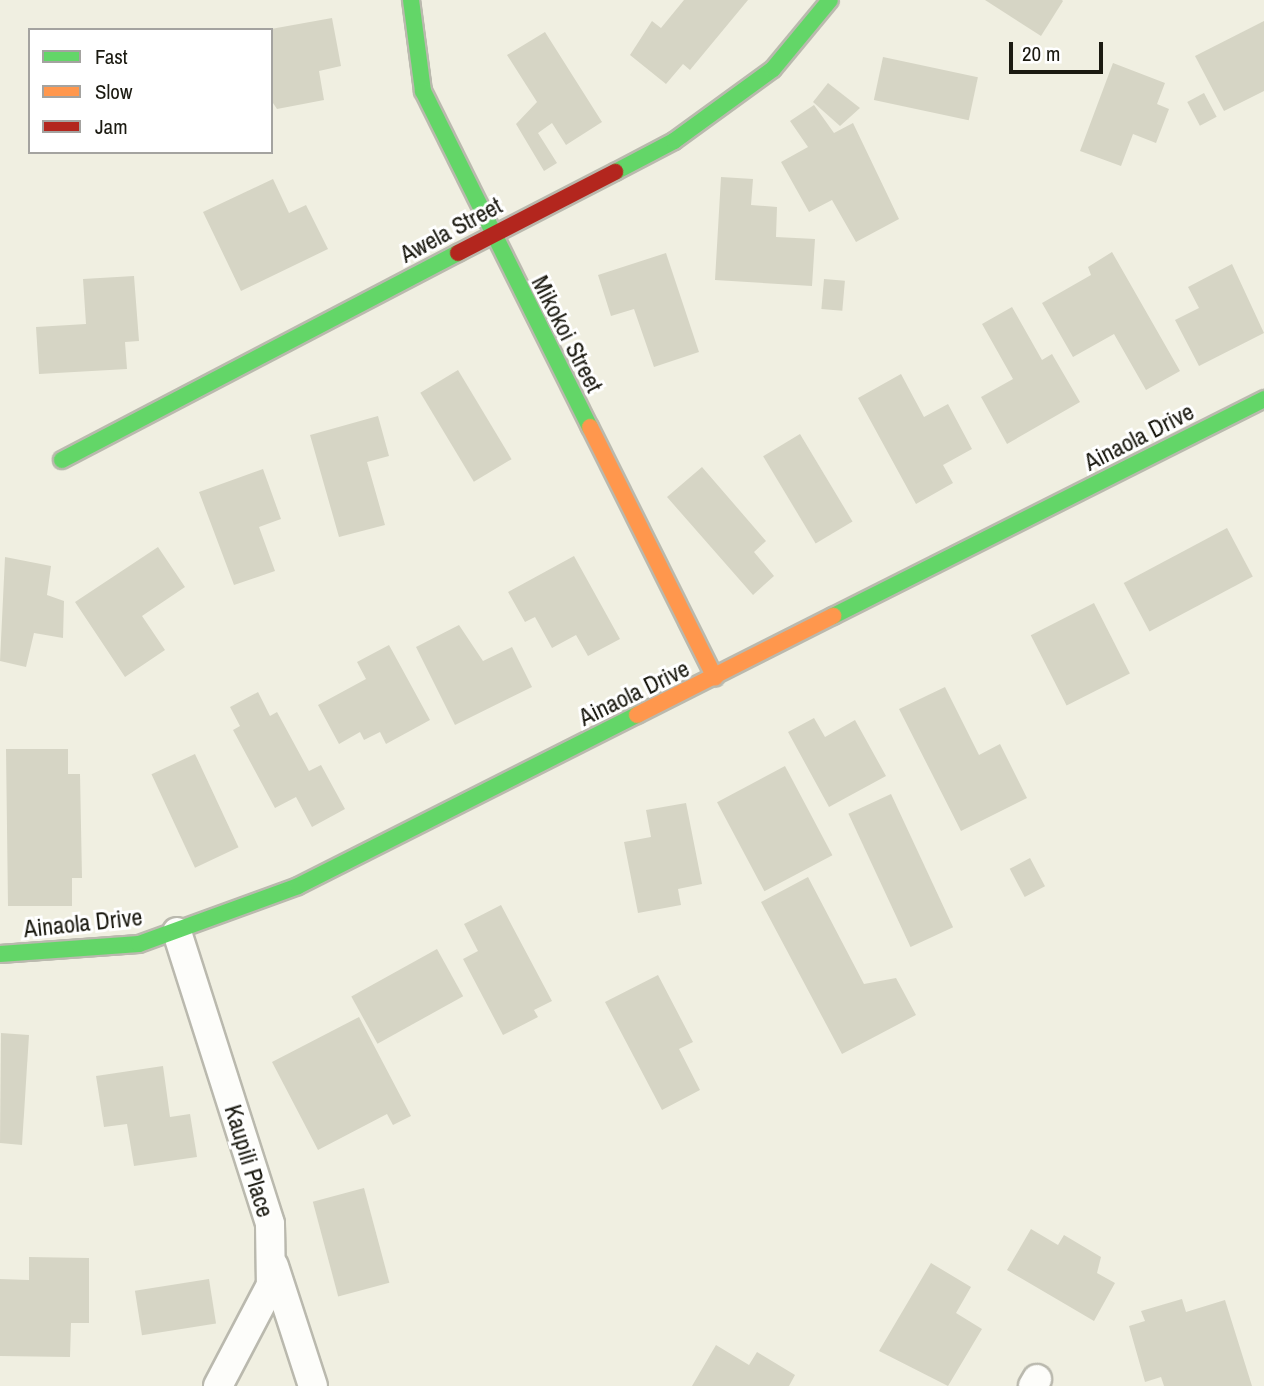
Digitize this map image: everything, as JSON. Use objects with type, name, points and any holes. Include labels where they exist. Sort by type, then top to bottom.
[{"type":"street","name":"Mikokoi Street","points":[[411,0],[423,90],[491,234],[715,678]]},
{"type":"street","name":"Awela Street","points":[[62,460],[491,234],[674,141],[773,69],[830,0]]},
{"type":"street","name":"Ainaola Drive","points":[[0,954],[139,944],[298,886],[1264,399]]},
{"type":"street","name":"Kaupili Place","points":[[177,932],[270,1224],[271,1284],[218,1386]]},
{"type":"street","points":[[270,1254],[313,1386]]},
{"type":"building","points":[[684,0],[748,0],[690,70],[683,64],[666,84],[630,55],[652,21],[661,28]]},
{"type":"building","points":[[985,0],[1062,0],[1063,1],[1041,36]]},
{"type":"building","points":[[332,18],[341,66],[319,71],[324,100],[277,109],[273,103],[273,29]]},
{"type":"building","points":[[1264,21],[1264,91],[1224,111],[1195,56]]},
{"type":"building","points":[[545,32],[602,122],[566,145],[552,123],[538,133],[557,163],[544,171],[516,124],[537,102],[507,55]]},
{"type":"building","points":[[883,57],[978,77],[969,120],[874,100]]},
{"type":"building","points":[[1113,63],[1165,83],[1157,104],[1169,109],[1156,143],[1133,134],[1121,166],[1080,151]]},
{"type":"building","points":[[828,83],[860,108],[840,126],[813,102]]},
{"type":"building","points":[[1204,93],[1217,117],[1200,126],[1187,102]]},
{"type":"building","points":[[814,105],[834,133],[853,123],[899,219],[856,242],[832,200],[809,212],[781,162],[808,147],[790,121]]},
{"type":"building","points":[[721,177],[753,179],[751,205],[777,207],[776,237],[815,239],[812,286],[715,280]]},
{"type":"building","points":[[273,179],[289,213],[306,205],[328,249],[241,291],[203,212]]},
{"type":"building","points":[[1112,252],[1180,371],[1146,390],[1114,334],[1073,357],[1042,303],[1091,275],[1088,267]]},
{"type":"building","points":[[666,253],[699,352],[654,367],[634,309],[611,316],[598,275]]},
{"type":"building","points":[[1232,264],[1264,333],[1199,366],[1175,320],[1199,308],[1188,287]]},
{"type":"building","points":[[134,276],[139,341],[125,342],[127,369],[39,374],[36,327],[86,324],[83,279]]},
{"type":"building","points":[[824,279],[845,281],[842,311],[821,309]]},
{"type":"building","points":[[1012,307],[1042,360],[1052,354],[1080,402],[1007,444],[981,397],[1013,379],[982,324]]},
{"type":"building","points":[[458,370],[512,459],[474,482],[420,393]]},
{"type":"building","points":[[901,374],[924,417],[948,404],[972,449],[943,465],[953,483],[916,504],[858,398]]},
{"type":"building","points":[[378,416],[389,456],[367,462],[385,525],[339,537],[310,435]]},
{"type":"building","points":[[800,434],[853,521],[816,544],[763,456]]},
{"type":"building","points":[[702,467],[766,541],[754,552],[774,576],[753,595],[667,497]]},
{"type":"building","points":[[263,469],[281,519],[259,527],[275,571],[234,585],[199,492]]},
{"type":"building","points":[[1227,528],[1253,577],[1150,631],[1124,583]]},
{"type":"building","points":[[158,547],[185,587],[142,616],[165,650],[125,677],[75,602]]},
{"type":"building","points":[[574,556],[620,639],[588,656],[576,635],[552,648],[535,617],[525,622],[508,592]]},
{"type":"building","points":[[5,557],[51,566],[47,595],[64,601],[63,638],[34,633],[26,667],[0,661]]},
{"type":"building","points":[[1094,603],[1130,673],[1067,706],[1031,635]]},
{"type":"building","points":[[459,625],[483,661],[512,647],[532,687],[455,725],[416,647]]},
{"type":"building","points":[[389,645],[430,720],[386,744],[380,732],[364,740],[360,732],[339,744],[318,705],[366,679],[357,662]]},
{"type":"building","points":[[945,687],[979,755],[1000,744],[1027,798],[961,831],[899,709]]},
{"type":"building","points":[[258,692],[270,716],[277,712],[309,771],[321,765],[345,809],[312,827],[296,797],[275,808],[233,730],[240,726],[230,707]]},
{"type":"building","points":[[814,718],[825,737],[855,720],[886,776],[829,807],[788,732]]},
{"type":"building","points":[[6,749],[68,749],[68,774],[80,774],[82,878],[72,878],[72,906],[8,906]]},
{"type":"building","points":[[195,754],[239,847],[195,868],[151,774]]},
{"type":"building","points":[[785,766],[832,855],[764,891],[717,802]]},
{"type":"building","points":[[891,794],[953,927],[911,947],[848,814]]},
{"type":"building","points":[[686,803],[702,884],[678,889],[681,905],[638,913],[624,842],[651,837],[646,810]]},
{"type":"building","points":[[1030,858],[1045,886],[1025,897],[1010,869]]},
{"type":"building","points":[[808,877],[864,984],[896,978],[916,1015],[842,1054],[761,902]]},
{"type":"building","points":[[501,905],[552,1001],[534,1010],[538,1017],[503,1035],[463,959],[478,951],[464,924]]},
{"type":"building","points":[[437,949],[463,996],[377,1044],[351,997]]},
{"type":"building","points":[[658,975],[693,1042],[679,1049],[700,1090],[662,1110],[605,1002]]},
{"type":"building","points":[[359,1017],[411,1116],[393,1125],[387,1114],[318,1150],[272,1062]]},
{"type":"building","points":[[1,1033],[29,1035],[22,1145],[0,1143]]},
{"type":"building","points":[[163,1066],[170,1117],[190,1114],[197,1157],[134,1166],[127,1124],[104,1127],[96,1076]]},
{"type":"building","points":[[364,1188],[389,1283],[338,1296],[313,1202]]},
{"type":"building","points":[[1031,1229],[1058,1245],[1064,1235],[1101,1257],[1097,1273],[1115,1283],[1094,1321],[1007,1270]]},
{"type":"building","points":[[29,1257],[89,1258],[89,1323],[71,1323],[70,1357],[0,1356],[0,1279],[29,1280]]},
{"type":"building","points":[[931,1263],[971,1287],[956,1313],[982,1329],[948,1386],[879,1351]]},
{"type":"building","points":[[209,1279],[216,1323],[142,1335],[135,1291]]},
{"type":"building","points":[[1182,1299],[1186,1312],[1225,1300],[1252,1386],[1164,1386],[1161,1377],[1145,1382],[1129,1326],[1145,1321],[1141,1311]]},
{"type":"building","points":[[716,1345],[749,1365],[757,1352],[795,1375],[789,1386],[692,1386]]},
{"type":"traffic: fast","points":[[411,0],[423,91],[590,427]]},
{"type":"traffic: fast","points":[[615,172],[674,141],[773,69],[830,0]]},
{"type":"traffic: fast","points":[[62,460],[458,253]]},
{"type":"traffic: fast","points":[[833,616],[1264,399]]},
{"type":"traffic: fast","points":[[0,954],[139,944],[298,886],[637,715]]},
{"type":"traffic: slow","points":[[590,427],[715,678]]},
{"type":"traffic: slow","points":[[637,715],[833,616]]},
{"type":"traffic: jam","points":[[458,253],[615,172]]}]
